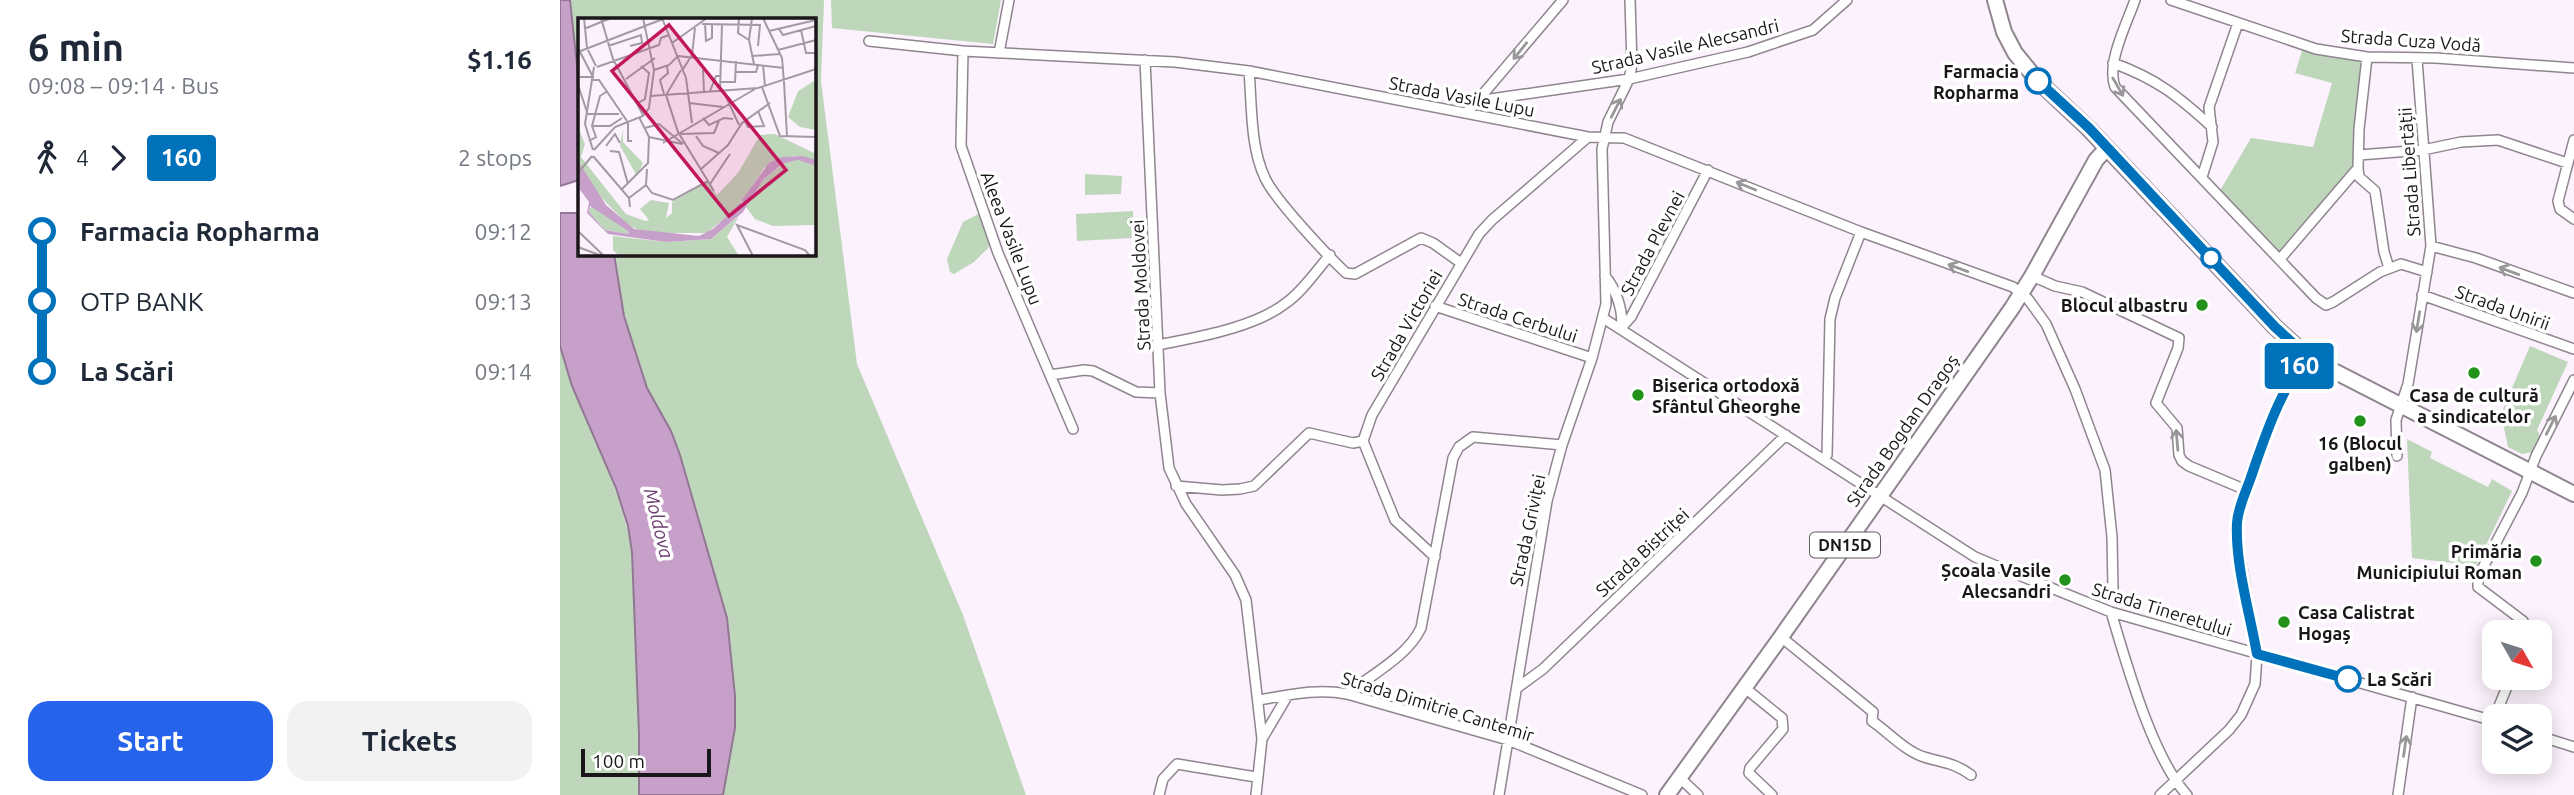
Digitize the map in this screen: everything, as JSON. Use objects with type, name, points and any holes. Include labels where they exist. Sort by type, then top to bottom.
[{"type":"main road","points":[[1995,0],[2004,32],[2038,81],[2108,148],[2275,327],[2307,356],[2353,383],[2401,404],[2574,494]]},
{"type":"main road","name":"Strada Bogdan Dragoș","points":[[1667,795],[2021,294],[2096,160],[2108,148]]},
{"type":"street","points":[[999,53],[1009,0]]},
{"type":"street","points":[[1468,113],[1563,0]]},
{"type":"street","name":"Strada Griviței","points":[[1499,795],[1547,501],[1603,318],[1605,276],[1602,149],[1604,136],[1629,79],[1632,65],[1630,0]]},
{"type":"street","name":"Strada Vasile Alecsandri","points":[[1477,101],[1629,79],[1748,52],[1813,30],[1847,0]]},
{"type":"street","points":[[2135,0],[2113,63],[2111,78],[2120,94],[2316,298],[2326,304],[2400,264],[2427,272]]},
{"type":"street","name":"Strada Cuza Vodă","points":[[2171,0],[2316,48],[2367,57],[2450,59],[2574,68]]},
{"type":"street","points":[[2202,177],[2213,142],[2209,107],[2238,23]]},
{"type":"street","name":"Strada Vasile Lupu","points":[[869,41],[962,51],[1145,60],[1249,71],[1588,137],[1624,138],[1861,232],[2012,287],[2021,294]]},
{"type":"street","name":"Aleea Vasile Lupu","points":[[962,51],[961,146],[998,253],[1073,429]]},
{"type":"street","points":[[2367,57],[2359,129],[2358,169],[2360,177],[2375,191],[2389,268]]},
{"type":"street","name":"Strada Libertății","points":[[2397,456],[2396,420],[2408,384],[2431,246],[2417,59]]},
{"type":"street","name":"Strada Moldovei","points":[[1145,60],[1160,393],[1169,468],[1186,504],[1242,588],[1246,600],[1262,739]]},
{"type":"street","points":[[2113,63],[2155,80],[2176,94],[2212,127]]},
{"type":"street","points":[[1249,71],[1259,162],[1265,178],[1278,199],[1346,272],[1355,274],[1421,238],[1461,262]]},
{"type":"street","name":"Strada Victoriei","points":[[1363,441],[1372,415],[1479,234],[1588,137]]},
{"type":"street","points":[[2359,155],[2498,140],[2567,163]]},
{"type":"street","points":[[2574,140],[2558,201],[2560,209],[2574,219]]},
{"type":"street","points":[[2280,259],[2358,169]]},
{"type":"street","name":"Strada Plevnei","points":[[1621,328],[1631,317],[1708,170]]},
{"type":"street","points":[[1824,459],[1827,454],[1830,319],[1835,298],[1861,232]]},
{"type":"street","name":"Strada Unirii","points":[[2431,246],[2453,251],[2574,293]]},
{"type":"street","points":[[1158,345],[1230,329],[1276,310],[1296,294],[1330,256]]},
{"type":"street","name":"Strada Griviței","points":[[1605,276],[1611,283],[1623,318],[1621,328]]},
{"type":"street","points":[[2032,276],[2055,286],[2082,292],[2179,338],[2178,348],[2156,403],[2177,428],[2179,455],[2189,466],[2246,490]]},
{"type":"street","points":[[2021,294],[2028,299],[2046,324],[2075,389],[2105,470],[2112,537],[2113,589]]},
{"type":"street","name":"Strada Unirii","points":[[2422,295],[2574,349]]},
{"type":"street","name":"Strada Cerbului","points":[[1435,306],[1592,358]]},
{"type":"street","name":"Strada Tineretului","points":[[1603,318],[1975,556],[2111,611],[2482,716]]},
{"type":"street","points":[[2160,795],[2229,730],[2241,715],[2255,684],[2257,654],[2237,539],[2237,521],[2279,403],[2297,368],[2307,356]]},
{"type":"street","points":[[1050,375],[1093,371],[1136,392],[1160,393]]},
{"type":"street","points":[[2522,620],[2477,585],[2478,577],[2522,493],[2574,380]]},
{"type":"street","points":[[1176,486],[1240,489],[1254,486],[1309,433],[1353,443],[1363,441],[1395,520],[1435,557]]},
{"type":"street","name":"Strada Bistriței","points":[[1517,688],[1543,668],[1786,435]]},
{"type":"street","points":[[1347,694],[1403,651],[1417,636],[1424,620],[1453,458],[1459,447],[1473,437],[1562,445]]},
{"type":"street","points":[[2111,611],[2137,693],[2163,760],[2174,781],[2187,795]]},
{"type":"street","points":[[1781,637],[1873,712],[1872,720],[1912,751],[1924,757],[1953,763],[1971,775]]},
{"type":"street","points":[[1745,688],[1782,718],[1783,729],[1750,768],[1749,773],[1772,795]]},
{"type":"street","name":"Strada Dimitrie Cantemir","points":[[1259,701],[1321,690],[1347,694],[1508,740],[1642,795]]},
{"type":"street","points":[[1256,795],[1262,739],[1288,695]]},
{"type":"street","points":[[2398,795],[2412,697]]},
{"type":"street","points":[[2552,740],[2574,747]]},
{"type":"street","points":[[1159,795],[1163,779],[1177,764],[1256,778]]},
{"type":"street","points":[[1680,778],[1698,795]]},
{"type":"green space","points":[[570,0],[824,0],[821,81],[857,364],[963,615],[1026,795],[723,795],[735,728],[735,696],[680,455],[671,431],[647,388],[624,316],[614,256],[816,256],[816,18],[578,18],[578,75]]},
{"type":"green space","points":[[831,0],[1001,0],[993,44],[832,28]]},
{"type":"green space","points":[[2304,45],[2367,57],[2358,168],[2280,259],[2218,194],[2251,138],[2313,147],[2332,83],[2295,73]]},
{"type":"green space","points":[[1085,174],[1122,176],[1121,194],[1085,195]]},
{"type":"green space","points":[[1133,211],[1134,238],[1077,241],[1076,214]]},
{"type":"green space","points":[[982,212],[989,247],[974,262],[954,274],[950,272],[947,259],[963,222]]},
{"type":"green space","points":[[560,346],[619,499],[632,552],[639,795],[560,795]]},
{"type":"green space","points":[[2530,346],[2568,362],[2537,430],[2541,437],[2533,452],[2522,454],[2508,447],[2501,414]]},
{"type":"green space","points":[[2407,439],[2432,452],[2430,458],[2488,487],[2492,479],[2512,491],[2476,566],[2412,558]]},
{"type":"water","points":[[560,0],[570,0],[578,75],[578,180],[560,186]]},
{"type":"water","name":"Moldova","points":[[560,213],[578,213],[578,256],[614,256],[624,316],[647,388],[671,431],[680,455],[727,618],[735,696],[735,728],[723,795],[639,795],[632,552],[628,526],[616,488],[572,386],[560,346]]},
{"type":"bus line","name":"160","points":[[2038,81],[2089,128],[2275,327],[2307,356],[2297,368],[2279,403],[2258,455],[2240,507],[2237,539],[2257,654],[2348,679]]},
{"type":"place","name":"Farmacia Ropharma","points":[[2038,81]]},
{"type":"place","name":"Blocul albastru","points":[[2202,305]]},
{"type":"place","name":"Casa de cultură a sindicatelor","points":[[2474,373]]},
{"type":"place","name":"Biserica ortodoxă Sfântul Gheorghe","points":[[1638,395]]},
{"type":"place","name":"16 (Blocul galben)","points":[[2360,421]]},
{"type":"place","name":"Primăria Municipiului Roman","points":[[2536,561]]},
{"type":"place","name":"Școala Vasile Alecsandri","points":[[2065,580]]},
{"type":"place","name":"Casa Calistrat Hogaș","points":[[2284,622]]},
{"type":"place","name":"La Scări","points":[[2348,679]]}]
